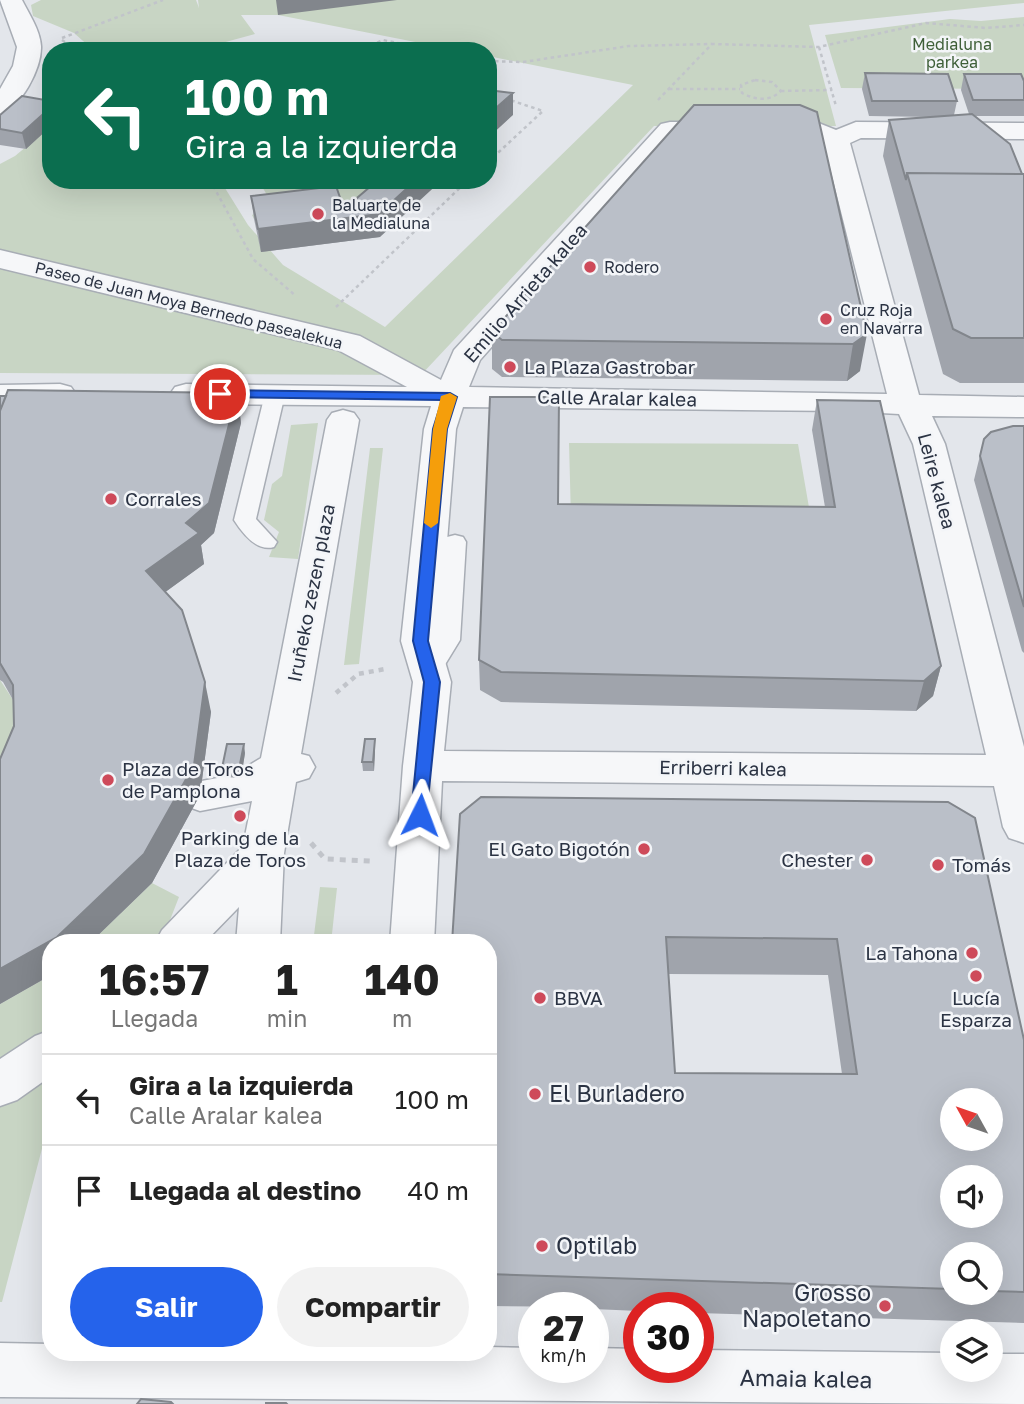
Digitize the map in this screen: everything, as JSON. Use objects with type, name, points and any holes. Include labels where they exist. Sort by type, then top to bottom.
[{"type":"street","points":[[0,106],[30,60],[29,43],[10,0]]},
{"type":"street","points":[[837,126],[856,130],[1024,131]]},
{"type":"street","name":"Emilio Arrieta kalea","points":[[413,934],[423,766],[432,682],[420,641],[440,429],[465,357],[670,130],[816,130],[837,126]]},
{"type":"street","name":"Leire kalea","points":[[837,126],[902,393],[923,427],[929,444],[1017,771],[1024,827]]},
{"type":"street","points":[[974,156],[965,149],[1024,148]]},
{"type":"street","name":"Paseo de Juan Moya Bernedo pasealekua","points":[[0,260],[349,343],[450,397]]},
{"type":"street","points":[[0,395],[83,394]]},
{"type":"street","name":"Calle Aralar kalea","points":[[151,394],[1024,407]]},
{"type":"street","name":"Iruñeko zezen plaza","points":[[258,934],[262,853],[291,767],[343,420]]},
{"type":"street","name":"Erriberri kalea","points":[[423,766],[1017,771]]},
{"type":"street","points":[[201,795],[242,789],[291,767]]},
{"type":"street","points":[[186,934],[262,853]]},
{"type":"street","points":[[0,1085],[42,1056]]},
{"type":"street","name":"Amaia kalea","points":[[0,1370],[84,1362],[382,1376],[1024,1381]]},
{"type":"lane","points":[[266,542],[245,520],[275,394]]},
{"type":"lane","points":[[429,670],[448,640],[455,542]]},
{"type":"path","points":[[60,38],[163,0]]},
{"type":"path","points":[[497,63],[506,65],[582,51],[644,45],[819,47],[926,23],[986,28],[1024,25]]},
{"type":"path","points":[[653,106],[712,44]]},
{"type":"path","points":[[819,47],[832,90],[837,126]]},
{"type":"path","points":[[669,89],[740,89],[747,82],[755,80],[772,82],[781,91]]},
{"type":"path","points":[[740,89],[756,99],[773,98],[781,91],[832,90]]},
{"type":"path","points":[[497,154],[543,111],[508,99]]},
{"type":"path","points":[[215,189],[253,259],[349,343]]},
{"type":"path","points":[[322,319],[371,276],[459,189]]},
{"type":"path","points":[[329,701],[344,682],[364,669],[389,669]]},
{"type":"path","points":[[311,846],[325,859],[372,861]]},
{"type":"green space","points":[[41,0],[196,0],[199,8],[198,0],[1024,0],[1024,3],[809,25],[836,126],[654,126],[421,375],[0,373],[0,164],[15,156],[42,134],[42,189],[226,189],[248,225],[283,265],[385,327],[633,85],[497,58],[497,42],[415,42],[278,15],[241,15],[255,34],[226,42],[84,42],[74,33],[33,16],[31,5]]},
{"type":"green space","name":"Medialuna parkea","points":[[1024,17],[1024,89],[841,88],[825,35],[950,19],[981,21]]},
{"type":"green space","points":[[263,189],[396,189],[346,232],[338,209],[254,219],[252,215],[273,205]]},
{"type":"green space","points":[[318,423],[298,559],[269,557],[279,532],[264,520],[272,484],[282,476],[291,425]]},
{"type":"green space","points":[[569,443],[798,444],[811,519],[571,518]]},
{"type":"green space","points":[[370,448],[383,448],[359,664],[344,665]]},
{"type":"green space","points":[[0,680],[23,715],[0,806]]},
{"type":"green space","points":[[152,883],[179,897],[165,934],[99,934]]},
{"type":"green space","points":[[320,887],[337,888],[332,934],[314,934]]},
{"type":"green space","points":[[42,980],[42,1149],[2,1302],[0,1302],[0,1004]]},
{"type":"building","points":[[865,73],[948,74],[957,101],[872,101]]},
{"type":"building","points":[[964,74],[1021,74],[1024,81],[1024,100],[973,100]]},
{"type":"building","points":[[497,91],[513,93],[497,107]]},
{"type":"building","points":[[22,96],[42,99],[42,115],[22,133],[0,129],[0,115]]},
{"type":"building","points":[[694,105],[800,105],[817,112],[867,334],[853,344],[502,340],[492,332]]},
{"type":"building","points":[[972,114],[1010,144],[1022,174],[907,173],[906,180],[889,120]]},
{"type":"building","points":[[907,173],[1024,174],[1024,338],[971,338],[953,329]]},
{"type":"building","points":[[310,189],[337,189],[344,209],[367,189],[406,189],[379,214],[258,229],[251,196]]},
{"type":"building","name":"Plaza de Toros de Pamplona","points":[[8,390],[237,393],[209,503],[186,523],[199,533],[146,571],[182,610],[205,682],[194,765],[144,854],[60,934],[42,934],[42,945],[0,969],[0,759],[14,726],[13,685],[0,663],[0,411]]},
{"type":"building","points":[[0,396],[6,396],[0,411]]},
{"type":"building","points":[[490,397],[559,397],[558,504],[835,507],[817,400],[880,401],[941,666],[924,681],[501,672],[479,660]]},
{"type":"building","points":[[1024,426],[1024,607],[980,456],[984,439],[991,432]]},
{"type":"building","points":[[365,739],[375,739],[373,762],[362,762]]},
{"type":"building","points":[[227,744],[244,744],[239,769],[222,768]]},
{"type":"building","points":[[481,797],[948,802],[975,818],[1024,1040],[1024,1292],[1003,1291],[1003,1242],[940,1242],[940,1289],[497,1274],[497,934],[453,934],[460,814]],"holes":[[[666,937],[837,939],[857,1074],[675,1073]]]},
{"type":"building","points":[[141,1399],[171,1402],[173,1404],[137,1404]]},
{"type":"slow traffic","points":[[431,523],[440,429],[450,397],[448,396]]},
{"type":"place","name":"Baluarte de la Medialuna","points":[[318,214]]},
{"type":"place","name":"Rodero","points":[[590,267]]},
{"type":"place","name":"Cruz Roja en Navarra","points":[[826,319]]},
{"type":"place","name":"La Plaza Gastrobar","points":[[510,367]]},
{"type":"place","name":"Corrales","points":[[111,499]]},
{"type":"place","name":"Plaza de Toros de Pamplona","points":[[108,780]]},
{"type":"place","name":"Parking de la Plaza de Toros","points":[[240,816]]},
{"type":"place","name":"El Gato Bigotón","points":[[644,849]]},
{"type":"place","name":"Chester","points":[[867,860]]},
{"type":"place","name":"Tomás","points":[[938,865]]},
{"type":"place","name":"La Tahona","points":[[972,953]]},
{"type":"place","name":"Lucía Esparza","points":[[976,976]]},
{"type":"place","name":"BBVA","points":[[540,998]]},
{"type":"place","name":"El Burladero","points":[[535,1094]]},
{"type":"place","name":"Optilab","points":[[542,1246]]},
{"type":"place","name":"Grosso Napoletano","points":[[885,1306]]},
{"type":"route","points":[[220,394],[450,397],[440,429],[420,641],[432,682],[420,815]]}]
